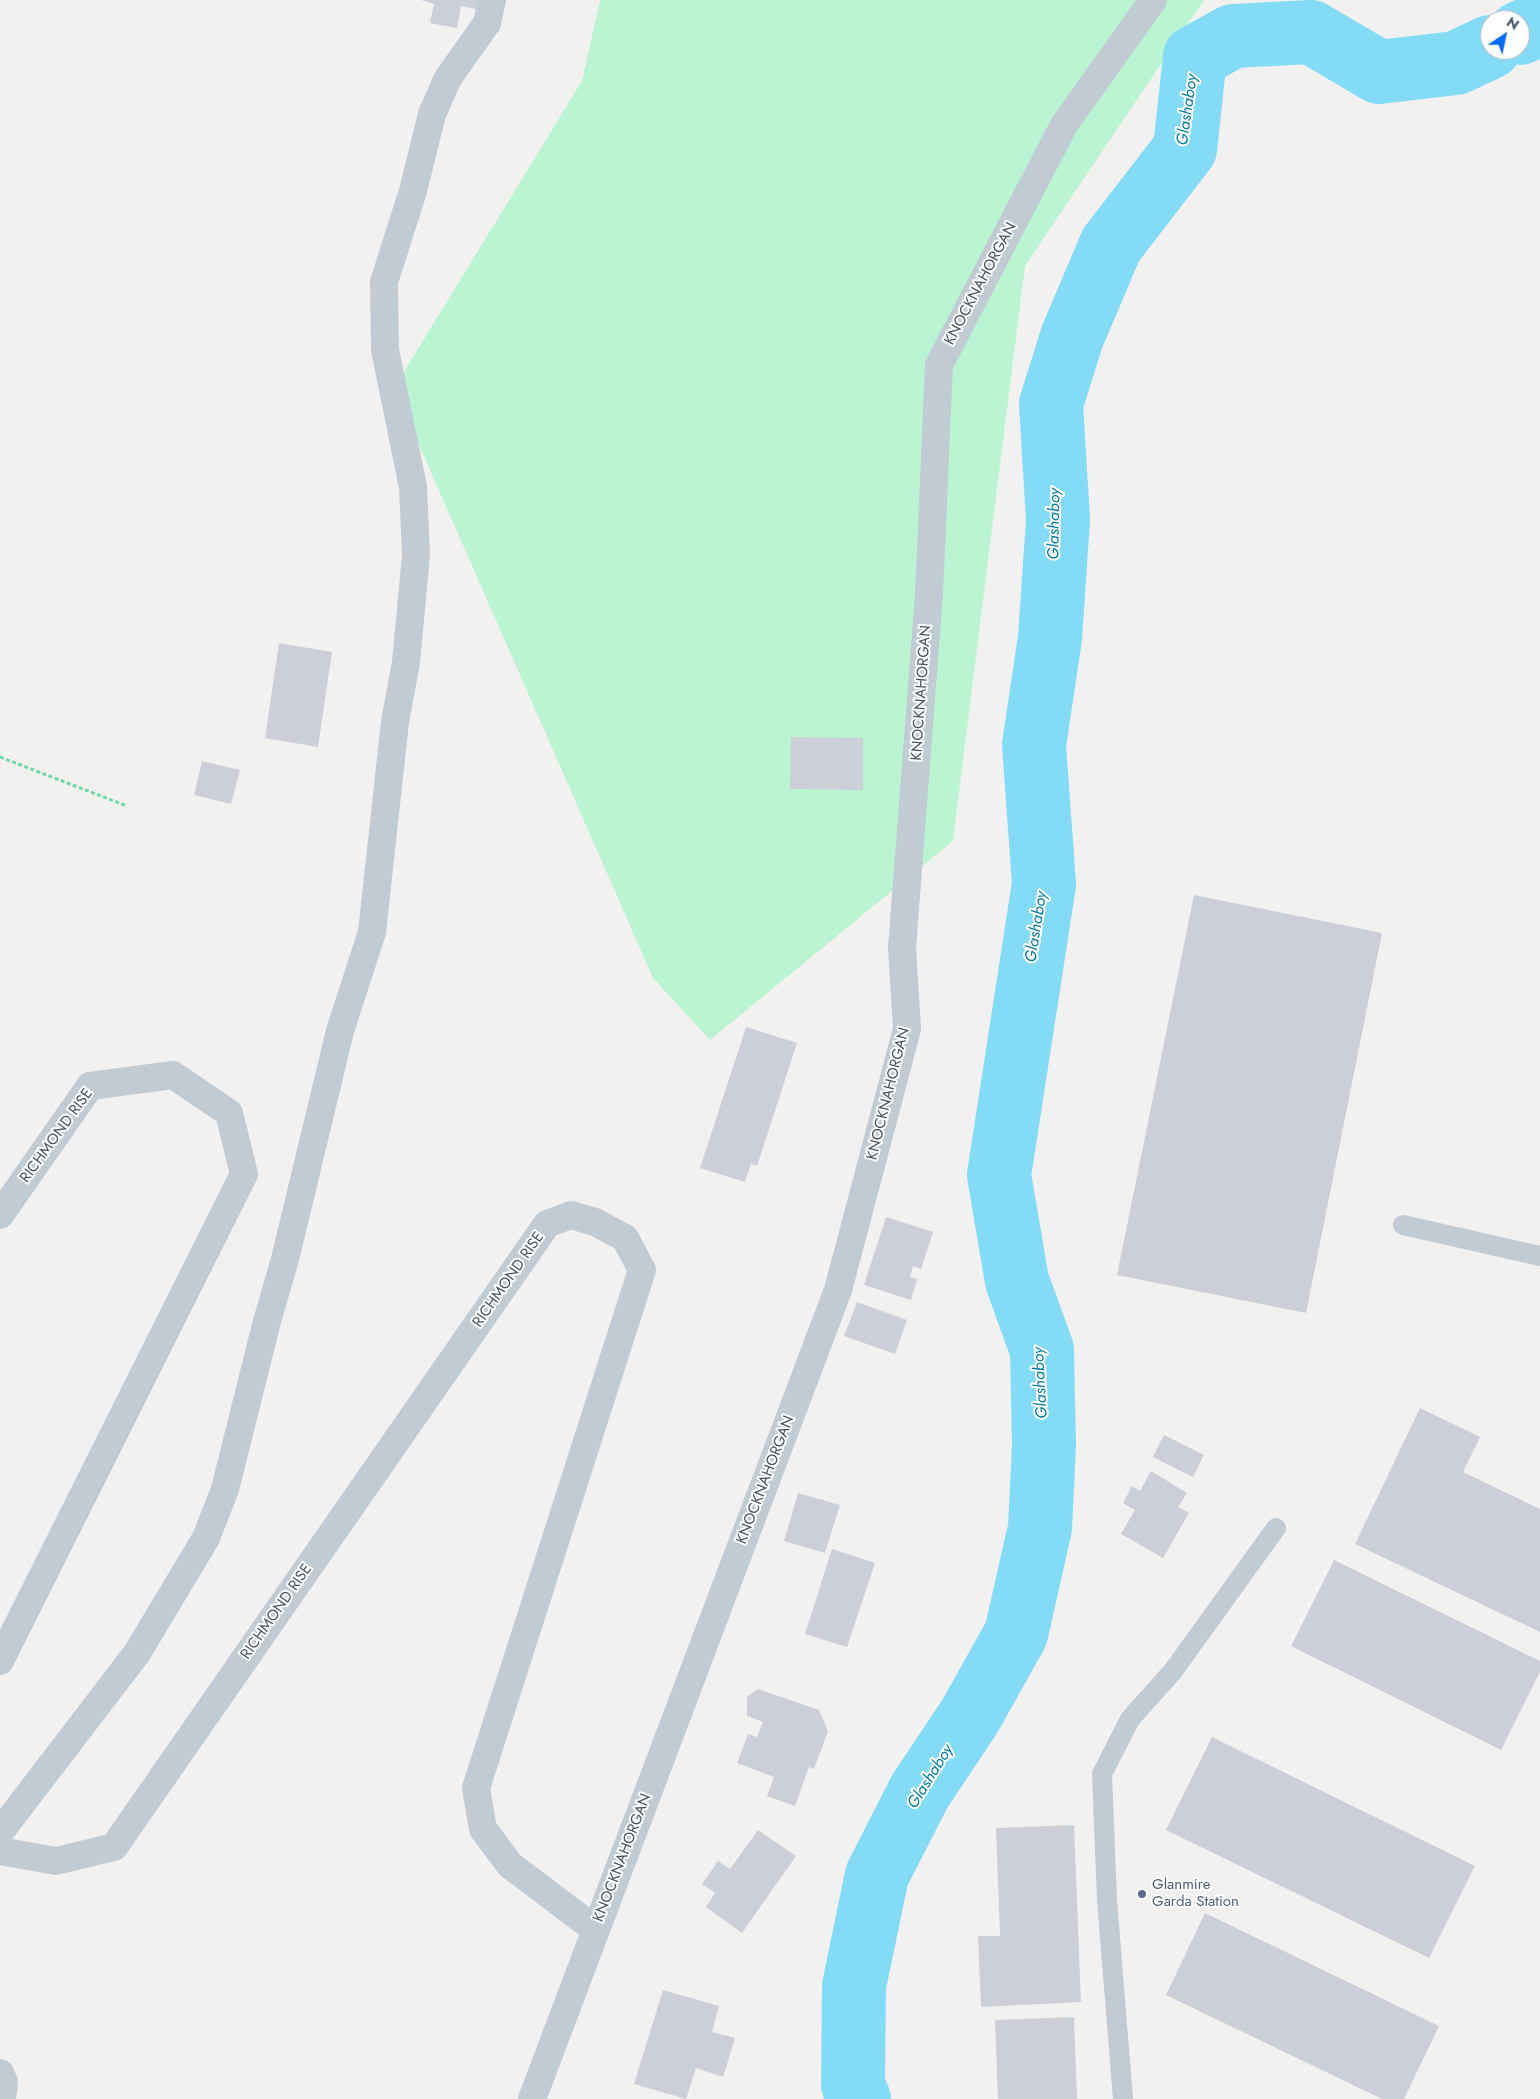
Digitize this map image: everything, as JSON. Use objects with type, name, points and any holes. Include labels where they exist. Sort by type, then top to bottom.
[{"type":"street","points":[[0,1832],[137,1654],[206,1538],[225,1489],[266,1325],[286,1259],[340,1030],[372,932],[394,722],[406,662],[416,555],[413,486],[385,350],[384,282],[413,191],[432,114],[448,78],[486,22],[492,0]]},
{"type":"street","name":"KNOCKNAHORGAN","points":[[532,2099],[838,1290],[907,1029],[902,948],[929,594],[939,365],[1064,125],[1153,0]]},
{"type":"street","name":"RICHMOND RISE","points":[[0,1215],[90,1086],[173,1075],[229,1113],[244,1174],[0,1661]]},
{"type":"street","name":"RICHMOND RISE","points":[[0,1851],[56,1861],[114,1847],[548,1224],[571,1215],[595,1222],[625,1238],[642,1270],[476,1788],[483,1829],[510,1865],[596,1930]]},
{"type":"street","points":[[0,2073],[4,2082],[2,2099]]},
{"type":"lane","points":[[1403,1226],[1540,1256]]},
{"type":"lane","points":[[1123,2099],[1107,1900],[1102,1774],[1130,1719],[1174,1671],[1276,1528]]},
{"type":"path","points":[[0,757],[127,806]]},
{"type":"green space","points":[[600,0],[1204,0],[1025,266],[953,841],[710,1040],[653,978],[394,388],[582,81]]},
{"type":"building","points":[[421,0],[482,0],[480,10],[461,6],[457,28],[430,23],[434,4]]},
{"type":"building","points":[[279,643],[332,652],[318,747],[265,738]]},
{"type":"building","points":[[791,737],[863,738],[863,790],[790,789]]},
{"type":"building","points":[[202,761],[240,770],[231,804],[194,795]]},
{"type":"building","points":[[1194,895],[1382,933],[1306,1313],[1117,1275]]},
{"type":"building","points":[[746,1027],[797,1043],[757,1166],[751,1164],[745,1182],[700,1168]]},
{"type":"building","points":[[886,1217],[933,1232],[921,1269],[913,1266],[910,1277],[917,1279],[911,1300],[864,1285]]},
{"type":"building","points":[[857,1302],[907,1320],[895,1354],[844,1336]]},
{"type":"building","points":[[1420,1408],[1480,1437],[1463,1472],[1540,1509],[1540,1632],[1355,1544]]},
{"type":"building","points":[[1164,1435],[1204,1455],[1193,1477],[1153,1457]]},
{"type":"building","points":[[1151,1471],[1187,1493],[1178,1507],[1189,1513],[1163,1558],[1121,1534],[1135,1510],[1123,1503],[1132,1486],[1140,1491]]},
{"type":"building","points":[[798,1493],[840,1505],[825,1553],[784,1541]]},
{"type":"building","points":[[832,1549],[875,1563],[847,1647],[805,1634]]},
{"type":"building","points":[[1334,1560],[1540,1661],[1540,1672],[1501,1750],[1291,1646]]},
{"type":"building","points":[[758,1689],[819,1710],[828,1731],[814,1769],[809,1767],[795,1806],[767,1796],[774,1777],[737,1763],[748,1734],[757,1737],[763,1722],[747,1716],[747,1697]]},
{"type":"building","points":[[1212,1737],[1475,1866],[1429,1958],[1166,1830]]},
{"type":"building","points":[[1074,1825],[1081,2002],[981,2007],[978,1936],[1000,1936],[996,1828]]},
{"type":"building","points":[[758,1830],[796,1856],[742,1933],[706,1907],[715,1893],[702,1884],[718,1861],[730,1869]]},
{"type":"building","points":[[1205,1913],[1439,2026],[1404,2099],[1382,2099],[1166,1995]]},
{"type":"building","points":[[663,1990],[719,2006],[712,2032],[735,2038],[723,2077],[696,2068],[686,2099],[634,2084]]},
{"type":"building","points":[[1074,2017],[1077,2099],[998,2099],[995,2020]]},
{"type":"waterway","name":"Glashaboy","points":[[1530,28],[1540,24]]},
{"type":"waterway","name":"Glashaboy","points":[[859,2099],[853,2085],[854,1986],[877,1875],[920,1791],[970,1716],[1016,1634],[1040,1528],[1044,1445],[1042,1350],[1017,1281],[999,1175],[1044,884],[1034,745],[1050,638],[1058,520],[1051,404],[1072,337],[1111,245],[1185,149],[1195,57],[1233,36],[1311,32],[1379,72],[1456,63],[1480,52]]},
{"type":"place","name":"Glanmire Garda Station","points":[[1142,1894]]}]
